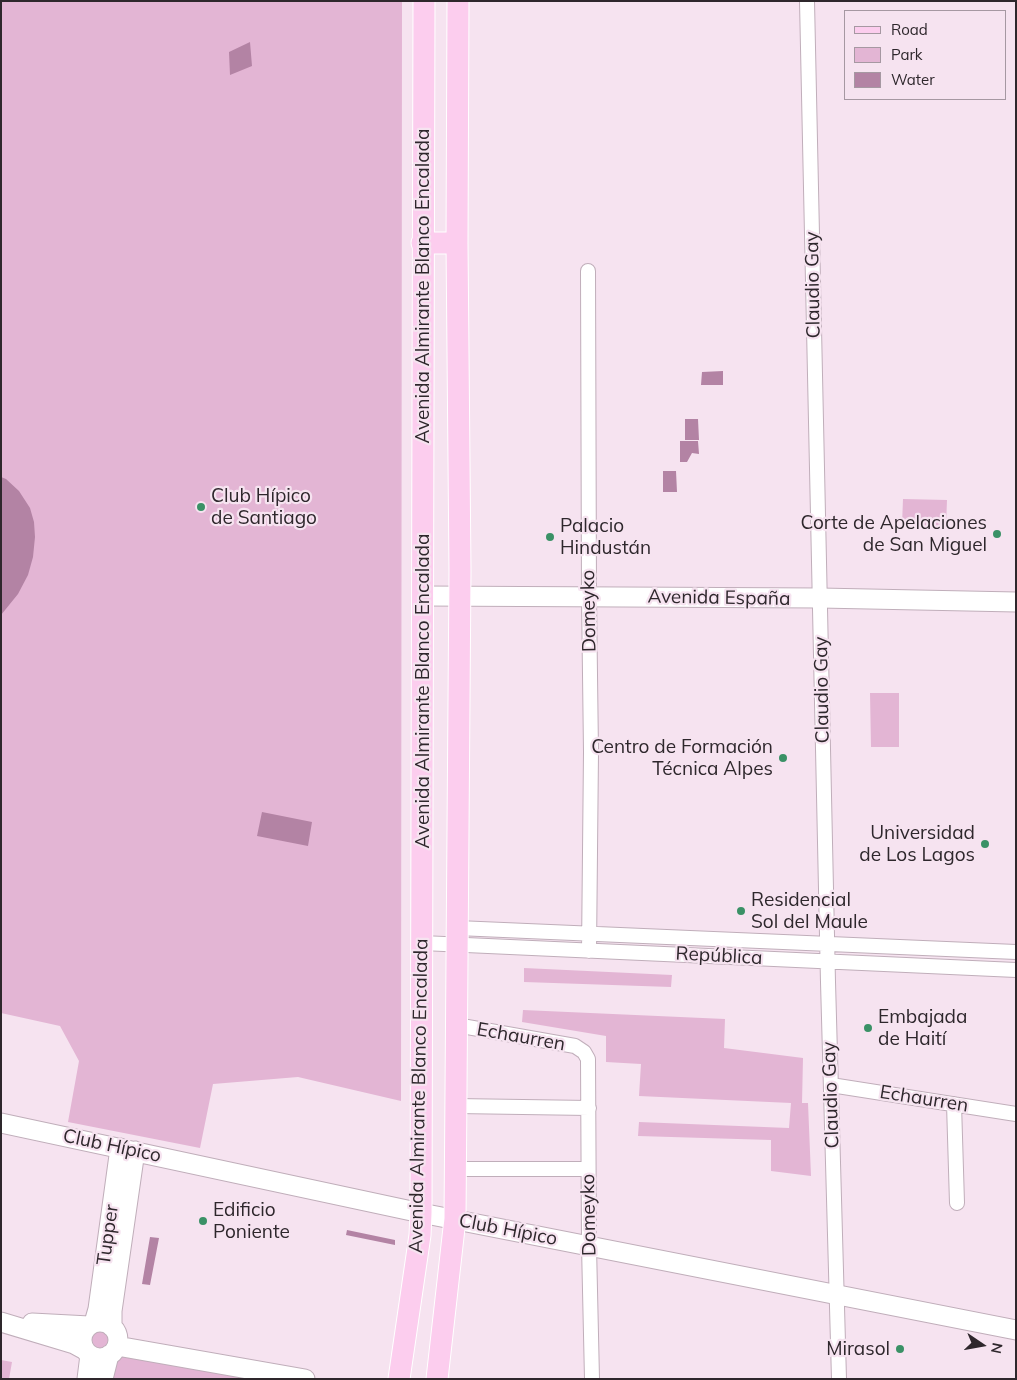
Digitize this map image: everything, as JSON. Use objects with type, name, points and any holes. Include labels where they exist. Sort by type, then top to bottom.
[{"type":"main road","name":"Avenida Almirante Blanco Encalada","points":[[400,1379],[420,1235],[421,1213],[424,1]]},
{"type":"main road","name":"Avenida Almirante Blanco Encalada","points":[[437,1379],[454,1219],[456,1106],[460,596],[457,243],[458,1]]},
{"type":"main road","points":[[422,243],[457,243]]},
{"type":"main road","name":"Avenida España","points":[[423,596],[820,598],[1016,602]]},
{"type":"main road","name":"Club Hípico","points":[[1,1123],[421,1213],[1016,1330]]},
{"type":"main road","name":"Tupper","points":[[91,1324],[98,1309],[128,1150]]},
{"type":"main road","name":"Tupper","points":[[112,1327],[128,1150]]},
{"type":"main road","points":[[1,1322],[72,1326],[104,1322],[112,1327],[118,1336],[103,1379]]},
{"type":"main road","points":[[1,1322],[74,1344],[100,1358],[113,1351],[304,1379]]},
{"type":"main road","points":[[87,1379],[88,1352],[82,1337],[91,1324]]},
{"type":"street","name":"Claudio Gay","points":[[807,1],[839,1379]]},
{"type":"street","name":"Domeyko","points":[[588,271],[591,752],[589,951]]},
{"type":"street","name":"República","points":[[422,943],[457,936],[588,934],[1016,952]]},
{"type":"street","name":"República","points":[[457,936],[589,951],[1016,970]]},
{"type":"street","name":"Echaurren","points":[[456,1025],[575,1046],[584,1052]]},
{"type":"street","name":"Domeyko","points":[[584,1052],[588,1059],[592,1379]]},
{"type":"street","name":"Echaurren","points":[[831,1085],[1016,1114]]},
{"type":"street","points":[[954,1104],[956,1203]]},
{"type":"street","points":[[456,1106],[589,1108]]},
{"type":"street","points":[[455,1169],[588,1169]]},
{"type":"green space","name":"Club Hípico de Santiago","points":[[1,1],[402,1],[401,1101],[298,1077],[213,1084],[200,1148],[68,1122],[79,1061],[60,1026],[1,1013]]},
{"type":"green space","points":[[903,499],[947,500],[946,526],[902,525]]},
{"type":"green space","points":[[870,693],[899,693],[899,747],[871,747]]},
{"type":"green space","points":[[524,968],[672,975],[671,987],[524,982]]},
{"type":"green space","points":[[523,1010],[725,1019],[724,1048],[803,1058],[802,1103],[808,1103],[811,1176],[771,1171],[771,1140],[638,1136],[639,1122],[789,1128],[791,1103],[639,1096],[641,1064],[606,1062],[606,1036],[522,1022]]},
{"type":"green space","points":[[101,1331],[107,1334],[110,1340],[107,1346],[101,1349],[95,1346],[92,1340],[95,1334]]},
{"type":"green space","points":[[121,1356],[273,1379],[111,1379],[117,1359]]},
{"type":"green space","points":[[1,1360],[12,1362],[9,1379],[1,1379]]},
{"type":"water","points":[[250,42],[252,66],[230,75],[229,52]]},
{"type":"water","points":[[723,371],[723,385],[701,385],[702,372]]},
{"type":"water","points":[[685,419],[698,419],[699,440],[685,440]]},
{"type":"water","points":[[680,441],[698,441],[699,454],[692,453],[687,462],[680,462]]},
{"type":"water","points":[[663,471],[676,471],[677,492],[663,492]]},
{"type":"water","points":[[1,477],[19,491],[30,508],[34,522],[35,537],[33,557],[28,575],[18,594],[1,615]]},
{"type":"water","points":[[262,812],[312,822],[308,846],[257,836]]},
{"type":"water","points":[[347,1230],[395,1240],[395,1245],[346,1235]]},
{"type":"water","points":[[150,1237],[159,1238],[150,1285],[142,1284]]},
{"type":"place","name":"Club Hípico de Santiago","points":[[201,507]]},
{"type":"place","name":"Corte de Apelaciones de San Miguel","points":[[997,534]]},
{"type":"place","name":"Palacio Hindustán","points":[[550,537]]},
{"type":"place","name":"Centro de Formación Técnica Alpes","points":[[783,758]]},
{"type":"place","name":"Universidad de Los Lagos","points":[[985,844]]},
{"type":"place","name":"Residencial Sol del Maule","points":[[741,911]]},
{"type":"place","name":"Embajada de Haití","points":[[868,1028]]},
{"type":"place","name":"Edificio Poniente","points":[[203,1221]]},
{"type":"place","name":"Mirasol","points":[[900,1349]]}]
